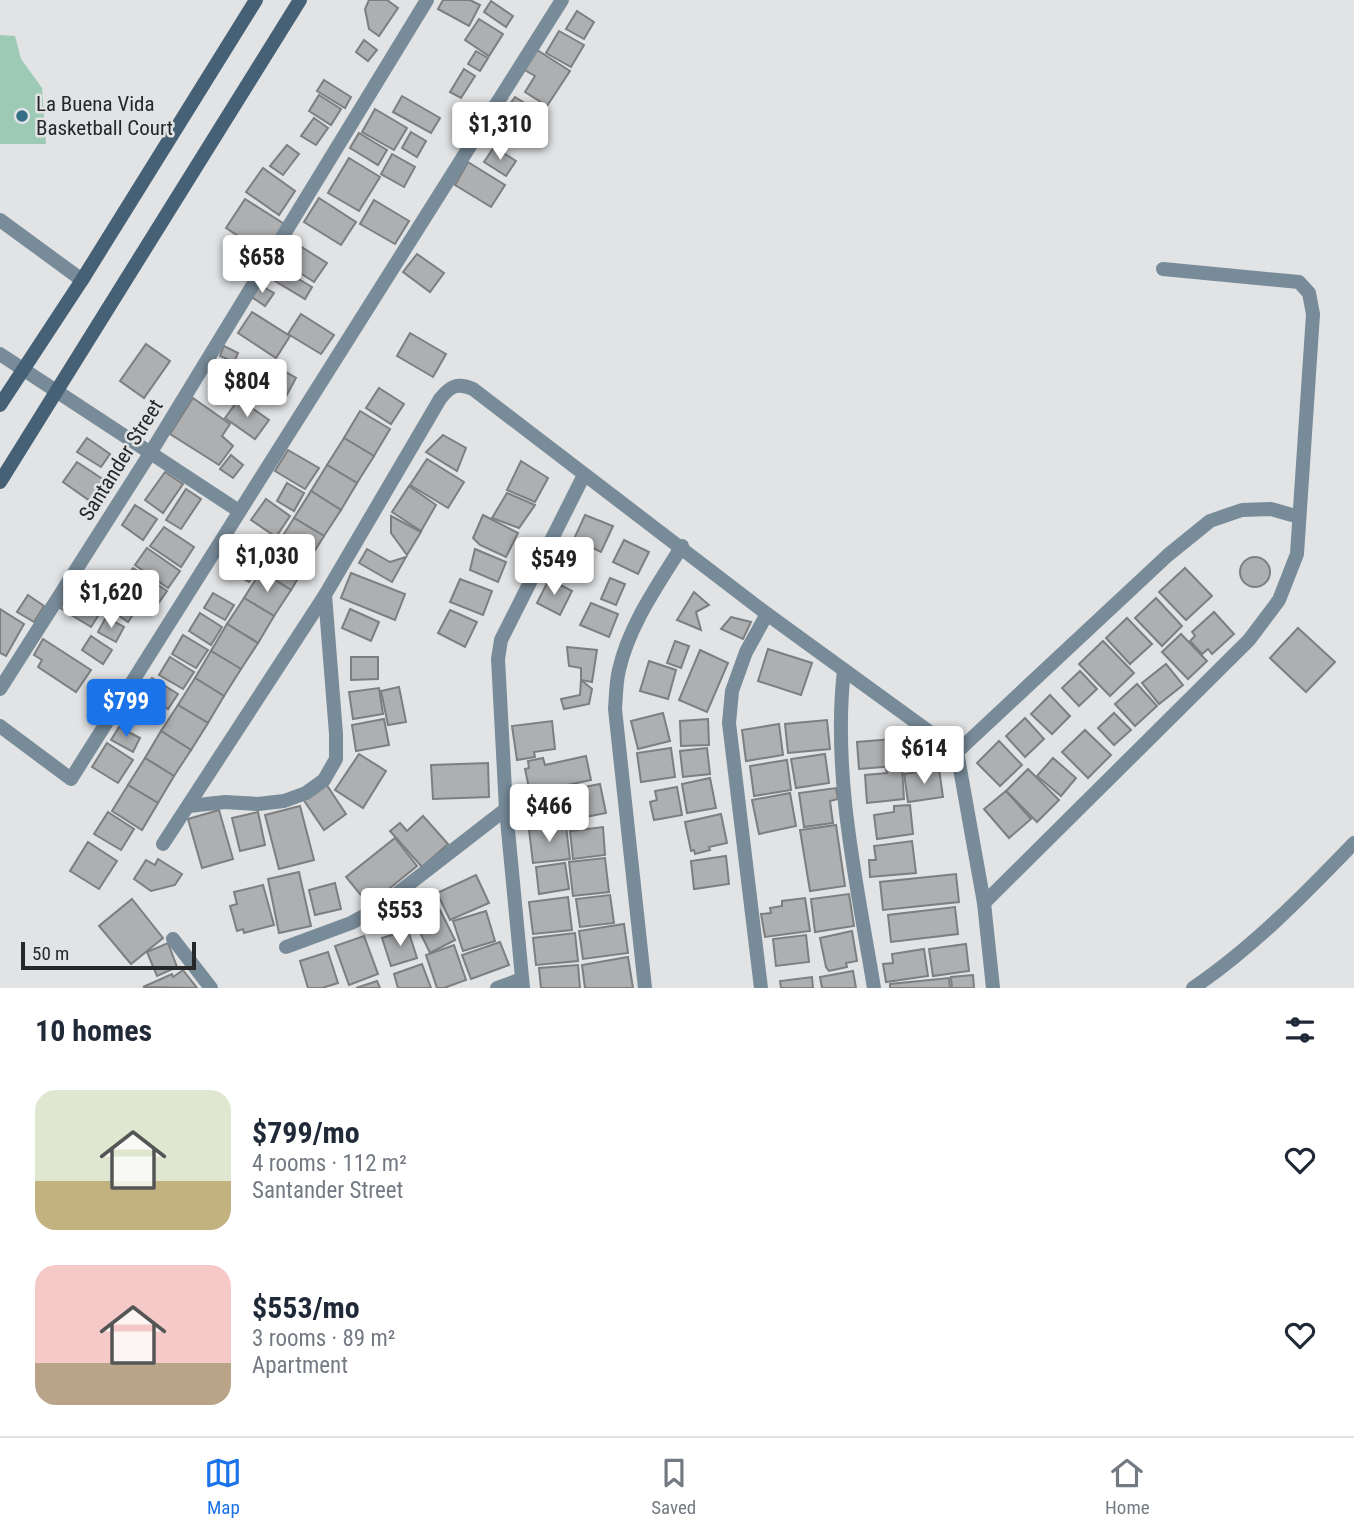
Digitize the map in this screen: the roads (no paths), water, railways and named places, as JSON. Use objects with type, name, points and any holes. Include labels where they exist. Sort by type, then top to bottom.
[{"type":"street","points":[[0,405],[82,280],[256,0]]},
{"type":"street","points":[[0,482],[300,0]]},
{"type":"street","name":"Santander Street","points":[[0,689],[151,452],[427,0]]},
{"type":"street","points":[[0,726],[71,779],[562,0]]},
{"type":"street","points":[[0,220],[82,280]]},
{"type":"street","points":[[984,903],[1249,640],[1279,600],[1297,554],[1313,314],[1309,293],[1299,282],[1163,269]]},
{"type":"street","points":[[0,354],[239,511]]},
{"type":"street","points":[[163,844],[325,595],[440,399],[447,390],[456,385],[465,385],[767,614],[957,752],[984,903],[993,988]]},
{"type":"street","points":[[497,988],[523,983],[506,810],[498,681],[501,640],[584,475]]},
{"type":"street","points":[[957,752],[1168,555],[1210,521],[1242,510],[1271,509],[1299,517]]},
{"type":"street","points":[[645,988],[615,709],[618,672],[627,643],[648,601],[682,547]]},
{"type":"street","points":[[189,806],[225,802],[284,802],[306,793],[324,780],[335,759],[337,734],[325,595]]},
{"type":"street","points":[[761,988],[729,723],[732,691],[746,653],[767,614]]},
{"type":"street","points":[[844,670],[841,696],[844,805],[874,988]]},
{"type":"street","points":[[286,947],[351,923],[377,909],[506,810]]},
{"type":"street","points":[[1193,988],[1220,970],[1354,843]]},
{"type":"street","points":[[173,939],[211,988]]},
{"type":"place","name":"La Buena Vida Basketball Court","points":[[22,116]]}]
